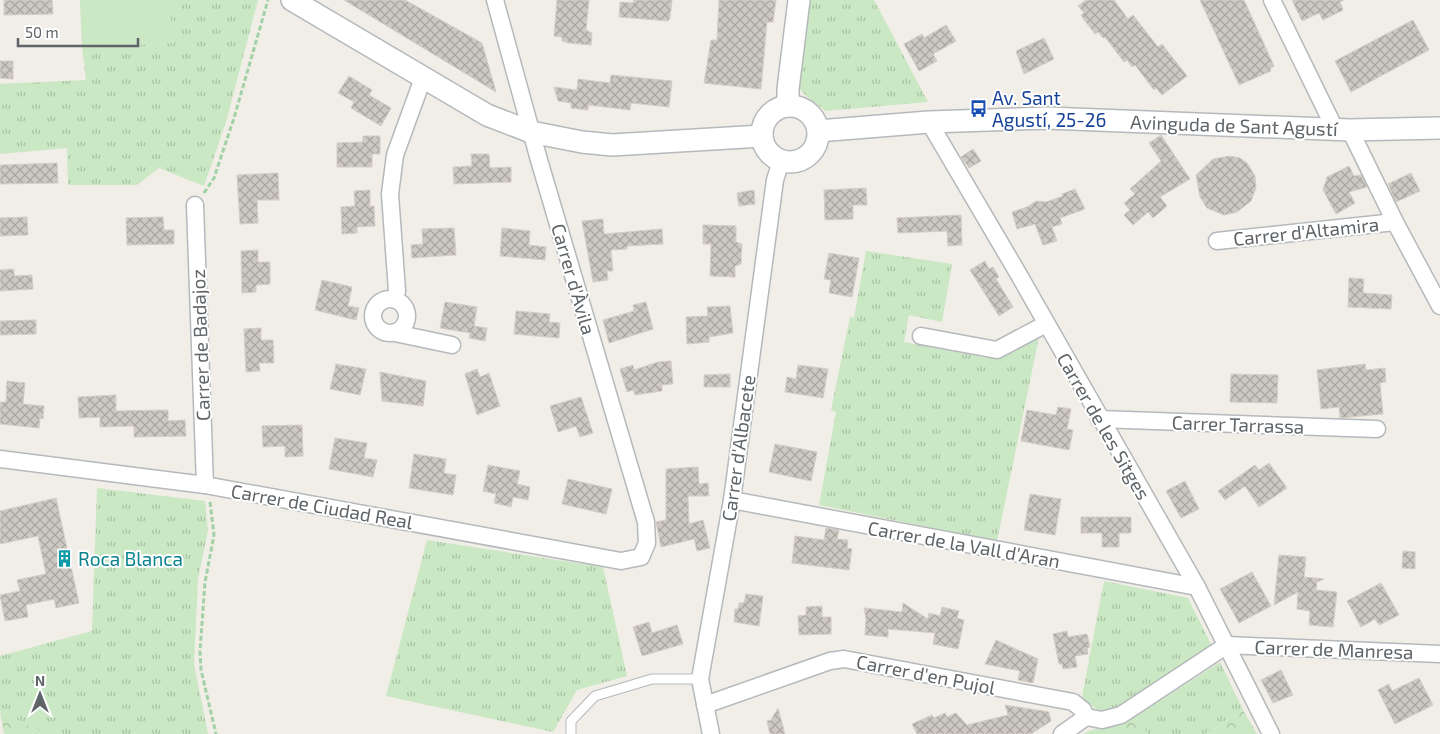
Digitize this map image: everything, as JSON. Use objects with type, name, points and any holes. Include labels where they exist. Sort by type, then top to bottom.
[{"type":"street","points":[[292,0],[487,115],[531,132],[582,142],[612,145],[762,136]]},
{"type":"street","name":"Carrer d'Àvila","points":[[495,0],[531,132],[646,522],[647,543],[641,557]]},
{"type":"street","points":[[788,106],[788,89],[799,0]]},
{"type":"street","points":[[1272,0],[1440,306]]},
{"type":"street","points":[[395,299],[390,194],[395,156],[423,78]]},
{"type":"street","points":[[788,106],[798,107],[808,112],[815,120],[818,131],[817,142],[808,156],[792,162],[781,160],[768,151],[762,136],[764,122],[768,116],[774,110],[788,106]]},
{"type":"street","name":"Avinguda de Sant Agustí","points":[[818,131],[928,122],[1048,118],[1342,130],[1440,128]]},
{"type":"street","name":"Carrer de les Sitges","points":[[928,122],[1197,587],[1271,734]]},
{"type":"street","name":"Carrer d'Albacete","points":[[711,734],[700,679],[732,500],[775,180],[781,160]]},
{"type":"street","name":"Carrer de Badajoz","points":[[195,205],[205,484]]},
{"type":"street","name":"Carrer d'Altamira","points":[[1217,241],[1395,222]]},
{"type":"street","points":[[395,333],[405,326],[408,316],[404,305],[395,299],[389,298],[378,303],[373,313],[375,325],[384,332],[452,344]]},
{"type":"street","points":[[921,336],[998,350],[1046,324]]},
{"type":"street","name":"Carrer Tarrassa","points":[[1099,419],[1377,429]]},
{"type":"street","name":"Carrer de Ciudad Real","points":[[0,459],[205,484],[621,561],[641,557]]},
{"type":"street","name":"Carrer de la Vall d'Aran","points":[[732,500],[1197,587]]},
{"type":"street","points":[[1062,734],[1086,717],[1102,720],[1121,715],[1227,645]]},
{"type":"street","name":"Carrer de Manresa","points":[[1227,645],[1440,654]]},
{"type":"street","name":"Carrer d'en Pujol","points":[[704,705],[830,661],[844,659],[1073,702],[1083,710],[1086,717]]},
{"type":"lane","points":[[571,734],[571,721],[595,696],[652,679],[700,679]]},
{"type":"path","points":[[195,205],[214,178],[234,118],[268,0]]},
{"type":"path","points":[[205,484],[214,518],[214,535],[205,582],[200,651],[201,670],[216,734]]},
{"type":"green space","points":[[80,0],[170,0],[172,43],[82,47]]},
{"type":"green space","points":[[170,0],[258,0],[226,122],[204,186],[159,168],[137,185],[68,185],[67,148],[0,154],[0,84],[86,80],[82,47],[171,43]]},
{"type":"green space","points":[[809,0],[874,0],[928,102],[825,111],[806,96],[798,85]]},
{"type":"green space","points":[[866,251],[952,264],[942,322],[909,315],[904,342],[987,358],[1000,358],[1039,337],[997,541],[819,505],[836,412],[831,410],[850,317],[854,318]]},
{"type":"green space","points":[[97,488],[205,501],[208,530],[198,579],[194,664],[208,734],[45,734],[0,711],[0,656],[92,631]]},
{"type":"green space","points":[[427,540],[603,567],[627,676],[577,690],[553,732],[386,696]]},
{"type":"green space","points":[[1104,581],[1188,598],[1212,646],[1118,709],[1101,713],[1082,697]]},
{"type":"green space","points":[[1220,662],[1243,710],[1205,734],[1148,734],[1135,717]]},
{"type":"green space","points":[[1243,710],[1257,734],[1205,734]]},
{"type":"green space","points":[[0,711],[45,734],[4,734]]},
{"type":"green space","points":[[1135,717],[1148,734],[1084,734],[1089,731]]},
{"type":"building","points":[[4,0],[52,0],[53,14],[4,15]]},
{"type":"building","points":[[344,0],[405,0],[482,43],[496,92]]},
{"type":"building","points":[[557,0],[589,0],[586,30],[592,33],[591,45],[569,43],[562,41],[562,37],[554,36]]},
{"type":"building","points":[[634,0],[672,0],[670,18],[668,21],[619,17],[620,2],[633,3]]},
{"type":"building","points":[[719,0],[776,0],[773,22],[767,22],[761,89],[704,83],[711,40],[717,40]]},
{"type":"building","points":[[1086,0],[1114,0],[1128,19],[1133,15],[1158,47],[1162,44],[1187,76],[1162,95],[1156,88],[1154,90],[1135,65],[1132,67],[1127,60],[1124,62],[1105,37],[1103,38],[1098,32],[1095,34],[1085,21],[1081,15],[1084,13],[1078,6]]},
{"type":"building","points":[[1200,0],[1244,0],[1274,66],[1270,69],[1271,71],[1239,85]]},
{"type":"building","points":[[1292,0],[1344,0],[1340,2],[1343,10],[1323,20],[1319,13],[1302,21]]},
{"type":"building","points":[[1413,20],[1429,50],[1351,92],[1335,61]]},
{"type":"building","points":[[946,25],[956,41],[933,54],[937,61],[919,71],[904,44],[922,34],[924,38]]},
{"type":"building","points":[[1044,38],[1054,59],[1024,74],[1016,51]]},
{"type":"building","points":[[0,61],[13,61],[13,79],[0,78]]},
{"type":"building","points":[[611,75],[672,81],[669,107],[631,103],[630,110],[588,105],[588,110],[571,108],[571,103],[558,101],[554,87],[577,90],[578,79],[610,83]]},
{"type":"building","points":[[349,76],[372,90],[369,95],[391,108],[381,126],[351,108],[354,102],[338,93]]},
{"type":"building","points":[[1161,135],[1190,179],[1160,197],[1167,206],[1153,218],[1148,212],[1133,225],[1124,215],[1130,210],[1124,203],[1135,194],[1130,189],[1161,161],[1149,143]]},
{"type":"building","points":[[363,136],[380,136],[380,154],[372,154],[372,167],[337,167],[337,143],[363,142]]},
{"type":"building","points":[[973,149],[981,161],[969,168],[961,157]]},
{"type":"building","points":[[471,154],[489,154],[490,168],[511,167],[511,182],[454,184],[453,167],[472,166]]},
{"type":"building","points":[[1229,156],[1240,158],[1247,163],[1255,176],[1256,188],[1251,201],[1237,212],[1224,215],[1207,208],[1200,197],[1196,175],[1213,159]]},
{"type":"building","points":[[57,163],[58,183],[0,184],[0,165]]},
{"type":"building","points":[[1349,166],[1354,176],[1361,175],[1367,187],[1349,192],[1355,203],[1336,214],[1323,190],[1327,177]]},
{"type":"building","points":[[278,173],[279,200],[257,200],[258,223],[240,224],[237,175]]},
{"type":"building","points":[[1411,173],[1420,191],[1396,202],[1388,184]]},
{"type":"building","points":[[866,188],[867,205],[853,205],[853,219],[825,220],[824,190]]},
{"type":"building","points":[[1075,189],[1085,209],[1060,218],[1062,224],[1052,227],[1057,241],[1043,245],[1035,224],[1017,229],[1012,212],[1027,207],[1036,201],[1046,202],[1063,196],[1062,194]]},
{"type":"building","points":[[370,190],[370,206],[374,206],[375,226],[357,227],[357,233],[342,234],[341,207],[355,206],[354,191]]},
{"type":"building","points":[[754,190],[755,204],[739,206],[737,193]]},
{"type":"building","points":[[961,215],[962,245],[948,246],[947,231],[898,233],[897,218]]},
{"type":"building","points":[[27,217],[28,235],[0,236],[0,218]]},
{"type":"building","points":[[163,217],[164,230],[174,230],[174,244],[127,245],[126,218]]},
{"type":"building","points":[[603,219],[604,234],[662,229],[663,244],[627,246],[627,249],[611,250],[613,271],[607,271],[608,280],[593,282],[582,221]]},
{"type":"building","points":[[703,225],[736,226],[736,242],[742,244],[741,264],[735,266],[735,277],[710,276],[711,244],[703,244]]},
{"type":"building","points":[[454,228],[456,255],[412,258],[411,245],[423,244],[422,229]]},
{"type":"building","points":[[502,228],[530,231],[529,245],[546,247],[545,260],[500,256]]},
{"type":"building","points":[[258,250],[258,262],[270,262],[270,284],[256,285],[256,292],[242,293],[241,251]]},
{"type":"building","points":[[829,253],[859,258],[852,297],[829,293],[831,280],[824,279]]},
{"type":"building","points":[[985,261],[989,269],[993,267],[999,277],[996,279],[1013,307],[999,316],[970,270]]},
{"type":"building","points":[[14,269],[14,276],[32,275],[33,289],[0,291],[0,270]]},
{"type":"building","points":[[1349,278],[1364,279],[1363,293],[1392,295],[1391,309],[1348,307]]},
{"type":"building","points":[[322,280],[352,287],[348,306],[359,308],[356,320],[315,310]]},
{"type":"building","points":[[445,302],[477,307],[474,326],[487,328],[485,341],[469,338],[470,333],[440,328]]},
{"type":"building","points":[[646,302],[653,329],[609,343],[603,320],[634,311],[633,305]]},
{"type":"building","points":[[730,306],[733,333],[709,337],[709,342],[687,344],[686,317],[708,316],[707,307]]},
{"type":"building","points":[[516,311],[550,314],[549,322],[560,323],[559,338],[514,334]]},
{"type":"building","points":[[36,320],[36,334],[0,335],[0,321]]},
{"type":"building","points":[[261,328],[261,340],[273,340],[274,363],[259,363],[260,371],[246,372],[244,329]]},
{"type":"building","points":[[671,361],[673,384],[662,385],[662,391],[635,395],[633,390],[627,392],[620,369],[633,365],[634,370],[658,362]]},
{"type":"building","points":[[336,364],[366,369],[360,395],[330,389]]},
{"type":"building","points":[[1365,364],[1366,370],[1385,368],[1386,382],[1380,383],[1383,414],[1340,418],[1339,407],[1321,409],[1317,370]]},
{"type":"building","points":[[798,365],[828,369],[823,398],[785,392],[787,377],[796,379]]},
{"type":"building","points":[[477,369],[480,377],[489,373],[500,406],[477,415],[465,374]]},
{"type":"building","points":[[380,372],[426,381],[423,406],[382,401]]},
{"type":"building","points":[[730,374],[730,387],[704,387],[704,375]]},
{"type":"building","points":[[1231,374],[1278,375],[1277,403],[1230,402]]},
{"type":"building","points":[[7,381],[25,383],[23,404],[44,406],[43,419],[40,418],[39,428],[0,424],[0,402],[6,402]]},
{"type":"building","points":[[116,395],[116,411],[168,410],[168,421],[185,420],[186,436],[134,437],[134,426],[100,427],[100,417],[79,418],[78,397]]},
{"type":"building","points":[[581,397],[593,433],[580,437],[576,426],[558,432],[550,406]]},
{"type":"building","points":[[1058,407],[1071,409],[1067,429],[1073,430],[1069,450],[1021,441],[1027,410],[1056,415]]},
{"type":"building","points":[[302,425],[303,456],[285,457],[285,446],[263,447],[262,426]]},
{"type":"building","points":[[335,438],[367,443],[364,458],[377,460],[373,477],[329,469]]},
{"type":"building","points":[[775,444],[817,452],[811,481],[769,472]]},
{"type":"building","points":[[414,454],[446,459],[444,473],[456,475],[453,495],[409,488]]},
{"type":"building","points":[[1269,463],[1287,488],[1259,507],[1245,486],[1225,500],[1218,491],[1255,465],[1259,470]]},
{"type":"building","points":[[488,465],[520,471],[517,484],[530,487],[528,500],[513,497],[511,507],[494,503],[496,494],[483,491]]},
{"type":"building","points":[[698,467],[699,484],[708,483],[709,496],[688,496],[689,524],[703,520],[710,548],[697,551],[694,539],[661,547],[656,522],[666,520],[666,469]]},
{"type":"building","points":[[568,479],[612,489],[606,514],[562,504]]},
{"type":"building","points":[[1185,481],[1199,509],[1181,518],[1166,491]]},
{"type":"building","points":[[1030,494],[1061,499],[1055,535],[1024,530]]},
{"type":"building","name":"Roca Blanca","points":[[56,498],[79,603],[56,608],[54,599],[26,605],[28,617],[5,621],[0,595],[20,591],[17,580],[46,574],[38,536],[0,544],[0,511]]},
{"type":"building","points":[[1081,517],[1131,517],[1131,533],[1119,533],[1119,547],[1102,547],[1102,533],[1081,533]]},
{"type":"building","points":[[826,528],[839,530],[837,539],[848,540],[847,548],[852,549],[849,570],[792,563],[795,536],[824,540]]},
{"type":"building","points":[[1403,551],[1415,552],[1415,569],[1402,568]]},
{"type":"building","points":[[1279,555],[1306,557],[1304,577],[1324,579],[1317,582],[1316,590],[1337,592],[1333,627],[1309,625],[1310,611],[1297,609],[1298,592],[1274,605]]},
{"type":"building","points":[[1252,572],[1271,606],[1239,623],[1220,589]]},
{"type":"building","points":[[1381,583],[1399,615],[1379,625],[1375,619],[1361,627],[1347,601]]},
{"type":"building","points":[[746,594],[763,596],[759,626],[734,622],[735,609],[738,609],[739,603],[744,603]]},
{"type":"building","points":[[903,603],[928,619],[929,613],[940,616],[942,607],[959,611],[957,618],[964,620],[958,649],[933,644],[935,633],[888,629],[888,637],[865,635],[866,619],[864,608],[902,612]]},
{"type":"building","points":[[822,606],[822,617],[831,617],[831,634],[799,635],[798,616],[806,615],[806,607]]},
{"type":"building","points":[[649,622],[652,633],[677,625],[683,644],[642,656],[633,627]]},
{"type":"building","points":[[1067,631],[1068,637],[1087,634],[1090,647],[1087,648],[1088,654],[1075,656],[1077,667],[1063,669],[1062,664],[1059,664],[1053,634]]},
{"type":"building","points":[[996,640],[1038,659],[1033,683],[1018,680],[1020,671],[985,664]]},
{"type":"building","points":[[1281,670],[1293,695],[1273,703],[1261,680]]},
{"type":"building","points":[[1419,678],[1433,705],[1395,724],[1378,690],[1389,684],[1392,691]]},
{"type":"building","points":[[1005,705],[1049,712],[1051,721],[1031,734],[917,734],[912,724],[932,715],[934,718],[945,713],[947,717],[956,713],[967,725],[1008,715]]},
{"type":"building","points":[[778,708],[785,734],[770,734],[767,721],[771,720]]},
{"type":"place","name":"Av. Sant Agustí, 25-26","points":[[978,108]]},
{"type":"place","name":"Roca Blanca","points":[[64,558]]}]
